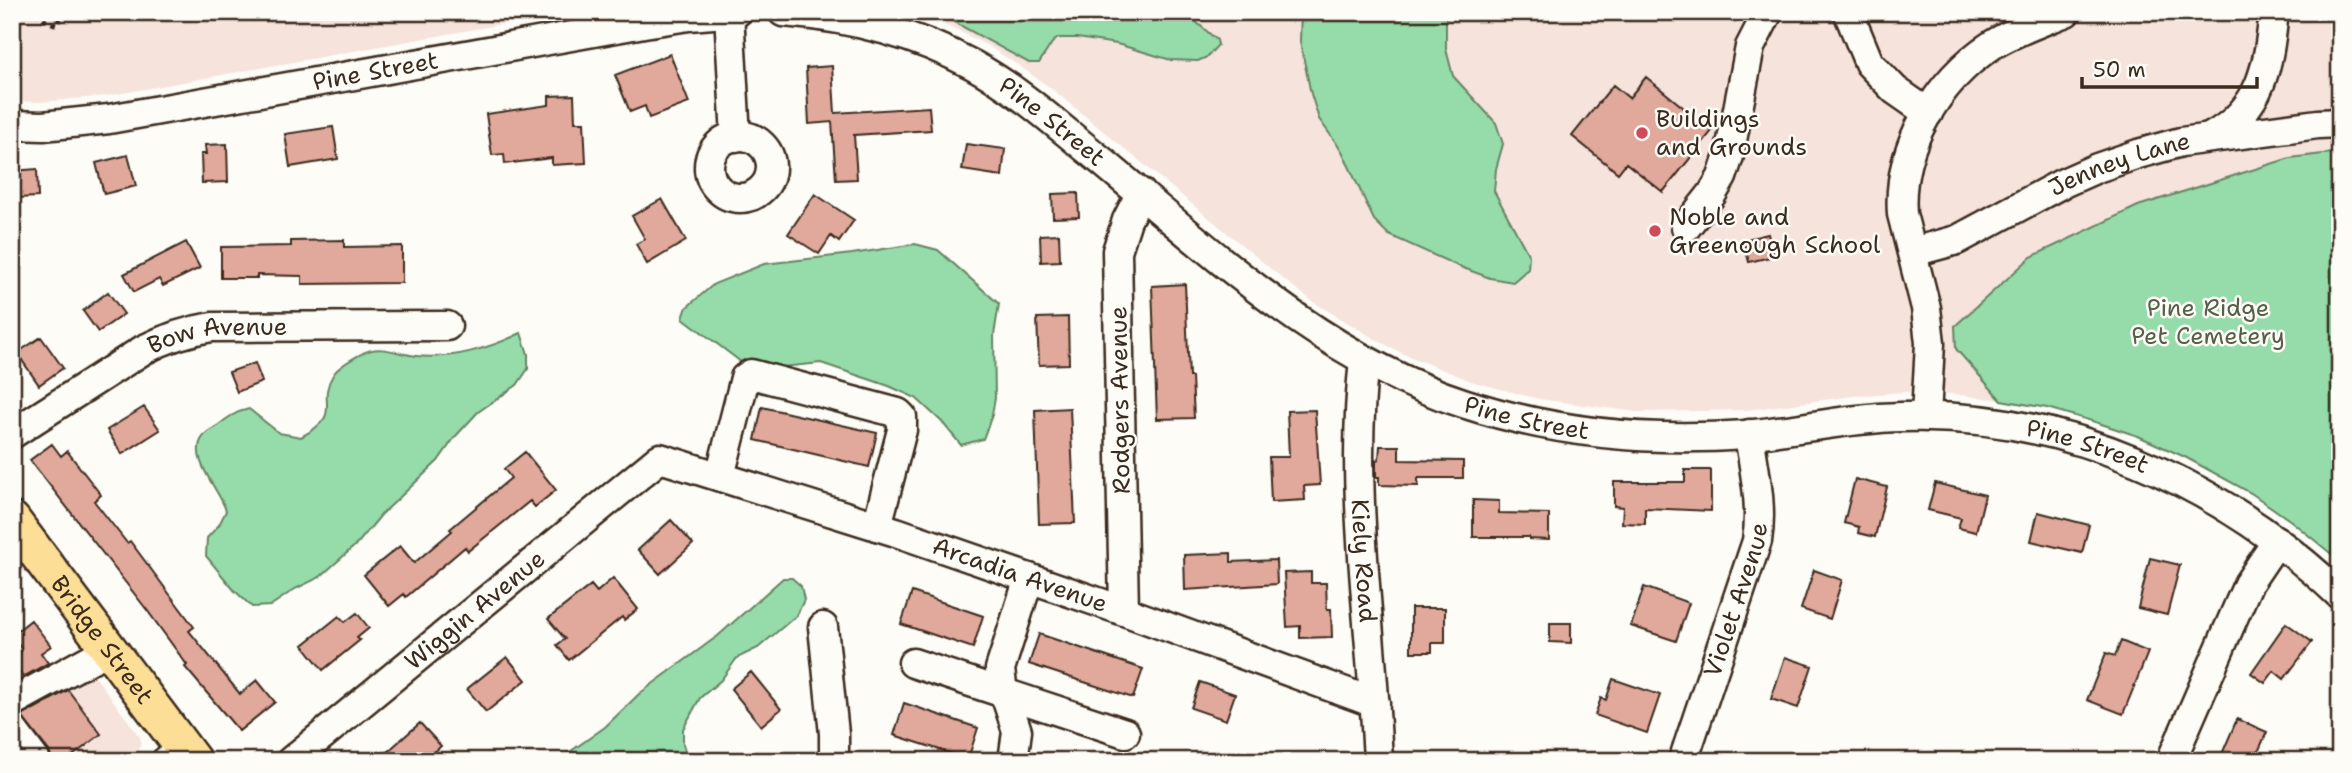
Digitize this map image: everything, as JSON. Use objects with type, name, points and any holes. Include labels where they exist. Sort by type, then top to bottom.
[{"type":"main road","name":"Bridge Street","points":[[12,520],[109,649],[181,757]]},
{"type":"street","name":"Pine Street","points":[[12,125],[43,126],[109,120],[644,23],[737,12]]},
{"type":"street","name":"Pine Street","points":[[783,12],[822,16],[886,30],[918,40],[967,62],[1037,108],[1302,323],[1364,360],[1432,393],[1534,422],[1636,436],[1749,435],[1868,419],[1926,416],[2021,428],[2106,450],[2196,489],[2238,513],[2277,541],[2340,595]]},
{"type":"street","points":[[1686,228],[1723,177],[1750,47],[1768,12]]},
{"type":"street","points":[[1848,12],[1869,63],[1895,90],[1928,113]]},
{"type":"street","points":[[1926,416],[1928,324],[1923,291],[1902,214],[1902,187],[1908,158],[1928,113],[1955,78],[1990,46],[2005,37],[2066,12]]},
{"type":"street","points":[[2209,138],[2231,124],[2259,87],[2268,65],[2274,12]]},
{"type":"street","points":[[729,13],[736,137]]},
{"type":"street","name":"Jenney Lane","points":[[1913,252],[1971,233],[2043,193],[2097,168],[2160,148],[2209,138],[2332,121]]},
{"type":"street","name":"Rodgers Avenue","points":[[1124,611],[1117,251],[1127,220],[1141,193]]},
{"type":"street","name":"Bow Avenue","points":[[12,434],[143,350],[185,331],[212,327],[447,326]]},
{"type":"street","name":"Kiely Road","points":[[1364,360],[1359,401],[1359,476],[1378,761]]},
{"type":"street","points":[[720,477],[745,378],[751,374],[898,413],[902,417],[902,430],[877,526]]},
{"type":"street","name":"Violet Avenue","points":[[1683,761],[1757,541],[1759,502],[1749,435]]},
{"type":"street","name":"Arcadia Avenue","points":[[660,458],[877,526],[1124,611],[1375,703]]},
{"type":"street","name":"Wiggin Avenue","points":[[291,761],[660,458]]},
{"type":"street","points":[[2171,761],[2249,583],[2277,541]]},
{"type":"street","points":[[1013,761],[1017,731],[1002,685],[1000,669],[1028,578]]},
{"type":"street","points":[[823,627],[834,734],[834,761]]},
{"type":"street","points":[[12,702],[109,649]]},
{"type":"street","points":[[913,663],[1125,733]]},
{"type":"street","points":[[12,729],[36,761]]},
{"type":"path","points":[[35,12],[47,22],[58,25],[61,12]]},
{"type":"path","points":[[120,12],[134,21],[144,12]]},
{"type":"shaded area","points":[[12,12],[569,12],[106,96],[42,102],[12,101]]},
{"type":"shaded area","name":"Noble and Greenough School","points":[[911,12],[2340,12],[2340,152],[2290,158],[2138,206],[1956,349],[2001,400],[1903,392],[1747,410],[1637,412],[1539,399],[1474,382],[1408,356],[1375,339],[1315,303],[1287,282],[1052,89],[1021,67],[957,30]]},
{"type":"shaded area","points":[[80,656],[140,737],[141,744],[137,753],[130,761],[12,761],[12,690]]},
{"type":"green space","points":[[936,12],[1196,12],[1195,21],[1217,40],[1218,45],[1207,57],[1198,61],[1171,60],[1117,44],[1058,38],[1039,63],[1029,63]]},
{"type":"green space","points":[[1301,12],[1446,12],[1446,49],[1453,76],[1496,123],[1503,144],[1496,169],[1494,191],[1529,256],[1528,269],[1513,282],[1490,278],[1458,266],[1389,235],[1374,220],[1342,151],[1319,119],[1300,41]]},
{"type":"green space","name":"Pine Ridge Pet Cemetery","points":[[2340,152],[2340,561],[2251,493],[2185,457],[2138,436],[2092,421],[2047,408],[2001,400],[1956,349],[1955,326],[2031,257],[2138,206],[2290,158]]},
{"type":"green space","points":[[915,244],[938,250],[999,304],[994,335],[995,398],[983,439],[961,445],[942,422],[916,398],[821,363],[772,368],[745,365],[683,318],[687,307],[714,284],[764,264]]},
{"type":"green space","points":[[521,333],[528,354],[528,369],[517,385],[478,412],[438,461],[381,515],[358,543],[320,577],[295,589],[270,606],[252,607],[206,556],[207,538],[219,525],[226,511],[199,455],[199,445],[209,431],[231,416],[249,409],[279,433],[301,437],[315,429],[326,414],[328,385],[335,372],[363,353],[383,349],[416,356],[443,356],[484,348]]},
{"type":"green space","points":[[783,578],[792,578],[801,586],[804,600],[797,615],[758,648],[737,658],[721,680],[700,698],[683,729],[683,744],[688,761],[557,761],[605,727],[639,694],[719,635]]},
{"type":"building","points":[[670,54],[689,103],[649,118],[645,106],[630,112],[615,75]]},
{"type":"building","points":[[832,66],[835,113],[929,107],[931,130],[854,135],[857,179],[836,180],[832,122],[809,124],[806,68]]},
{"type":"building","name":"Buildings and Grounds","points":[[1646,77],[1712,131],[1663,192],[1626,163],[1618,173],[1572,136],[1613,85],[1629,98]]},
{"type":"building","points":[[574,95],[575,122],[584,122],[586,163],[552,165],[552,158],[505,164],[504,154],[492,155],[486,114],[549,105],[549,96]]},
{"type":"building","points":[[333,127],[338,159],[290,167],[285,134]]},
{"type":"building","points":[[227,144],[228,182],[202,183],[201,154],[206,154],[205,145]]},
{"type":"building","points":[[966,144],[1005,149],[1002,176],[962,170]]},
{"type":"building","points":[[128,155],[136,186],[104,194],[96,163]]},
{"type":"building","points":[[37,169],[38,197],[17,198],[17,190],[12,190],[12,171]]},
{"type":"building","points":[[1078,193],[1079,217],[1053,218],[1052,194]]},
{"type":"building","points":[[815,194],[854,220],[839,242],[831,236],[819,254],[788,234]]},
{"type":"building","points":[[662,199],[686,241],[647,264],[636,244],[645,239],[632,216]]},
{"type":"building","points":[[1059,234],[1060,261],[1041,262],[1040,235]]},
{"type":"building","points":[[1768,234],[1774,256],[1749,262],[1743,240]]},
{"type":"building","points":[[344,240],[344,247],[402,246],[402,283],[302,284],[302,276],[257,275],[257,278],[221,278],[221,247],[291,246],[291,241]]},
{"type":"building","points":[[186,242],[200,268],[163,286],[159,279],[134,292],[124,274]]},
{"type":"building","points":[[1185,284],[1189,377],[1192,377],[1194,418],[1157,419],[1152,286]]},
{"type":"building","points":[[108,292],[124,314],[98,332],[83,311]]},
{"type":"building","points":[[1068,317],[1069,364],[1039,365],[1037,318]]},
{"type":"building","points":[[41,337],[63,368],[39,385],[17,353]]},
{"type":"building","points":[[255,363],[262,382],[237,392],[229,372]]},
{"type":"building","points":[[144,407],[160,430],[122,454],[107,430]]},
{"type":"building","points":[[762,407],[877,433],[869,467],[755,440]]},
{"type":"building","points":[[1070,408],[1075,523],[1039,524],[1035,410]]},
{"type":"building","points":[[1315,410],[1320,485],[1304,486],[1305,500],[1271,502],[1269,457],[1289,457],[1287,411]]},
{"type":"building","points":[[52,444],[61,456],[67,451],[101,495],[94,501],[127,543],[130,541],[194,627],[189,631],[240,694],[257,680],[275,702],[239,731],[185,667],[187,665],[147,610],[30,460]]},
{"type":"building","points":[[1380,446],[1399,446],[1399,460],[1463,461],[1463,478],[1418,478],[1418,486],[1379,485],[1376,460],[1379,459]]},
{"type":"building","points":[[525,452],[556,490],[535,507],[530,501],[468,551],[465,547],[406,597],[404,594],[389,606],[364,575],[400,546],[414,563],[511,478],[504,469]]},
{"type":"building","points":[[1685,470],[1711,470],[1711,511],[1645,508],[1645,524],[1622,523],[1623,507],[1614,506],[1614,482],[1685,482]]},
{"type":"building","points":[[1855,479],[1887,487],[1875,537],[1858,533],[1859,527],[1844,523]]},
{"type":"building","points":[[1935,483],[1985,495],[1976,532],[1958,528],[1961,518],[1928,510]]},
{"type":"building","points":[[1473,500],[1499,501],[1499,513],[1549,514],[1549,540],[1529,537],[1473,537]]},
{"type":"building","points":[[2038,512],[2089,525],[2082,553],[2031,541]]},
{"type":"building","points":[[671,520],[693,544],[660,574],[638,550]]},
{"type":"building","points":[[1231,553],[1231,562],[1276,560],[1277,584],[1185,590],[1184,555]]},
{"type":"building","points":[[2150,558],[2180,565],[2167,615],[2138,608]]},
{"type":"building","points":[[1814,570],[1842,580],[1830,619],[1801,609]]},
{"type":"building","points":[[1311,572],[1311,583],[1326,583],[1332,637],[1300,638],[1300,626],[1287,627],[1284,573]]},
{"type":"building","points":[[613,578],[638,609],[624,620],[622,617],[569,660],[557,645],[565,639],[548,619],[591,585],[597,592]]},
{"type":"building","points":[[1644,587],[1689,603],[1676,641],[1631,626]]},
{"type":"building","points":[[912,592],[983,616],[973,648],[901,624]]},
{"type":"building","points":[[1411,608],[1445,608],[1445,643],[1432,643],[1432,652],[1411,652]]},
{"type":"building","points":[[357,613],[369,628],[357,638],[360,640],[323,670],[303,645],[339,616],[345,622]]},
{"type":"building","points":[[31,620],[51,646],[41,653],[48,663],[23,677],[12,662],[12,658],[22,650],[12,635]]},
{"type":"building","points":[[1550,623],[1571,623],[1571,643],[1550,642]]},
{"type":"building","points":[[2286,623],[2312,642],[2284,679],[2274,671],[2265,683],[2251,673]]},
{"type":"building","points":[[1039,634],[1143,669],[1133,698],[1029,664]]},
{"type":"building","points":[[2121,641],[2148,652],[2123,714],[2087,700],[2106,653],[2115,656]]},
{"type":"building","points":[[507,657],[526,680],[486,712],[467,689]]},
{"type":"building","points":[[1785,657],[1812,666],[1798,708],[1771,699]]},
{"type":"building","points":[[751,672],[781,709],[761,726],[731,689]]},
{"type":"building","points":[[1613,679],[1660,695],[1647,733],[1595,715],[1601,698],[1606,700]]},
{"type":"building","points":[[1200,682],[1235,694],[1226,720],[1191,708]]},
{"type":"building","points":[[68,690],[101,734],[66,761],[52,761],[49,751],[21,716]]},
{"type":"building","points":[[904,703],[978,728],[968,759],[894,735]]},
{"type":"building","points":[[2237,719],[2267,732],[2254,761],[2219,761]]},
{"type":"building","points":[[420,723],[441,746],[425,761],[377,761]]},
{"type":"place","name":"Buildings and Grounds","points":[[1642,133]]},
{"type":"place","name":"Noble and Greenough School","points":[[1655,231]]}]
